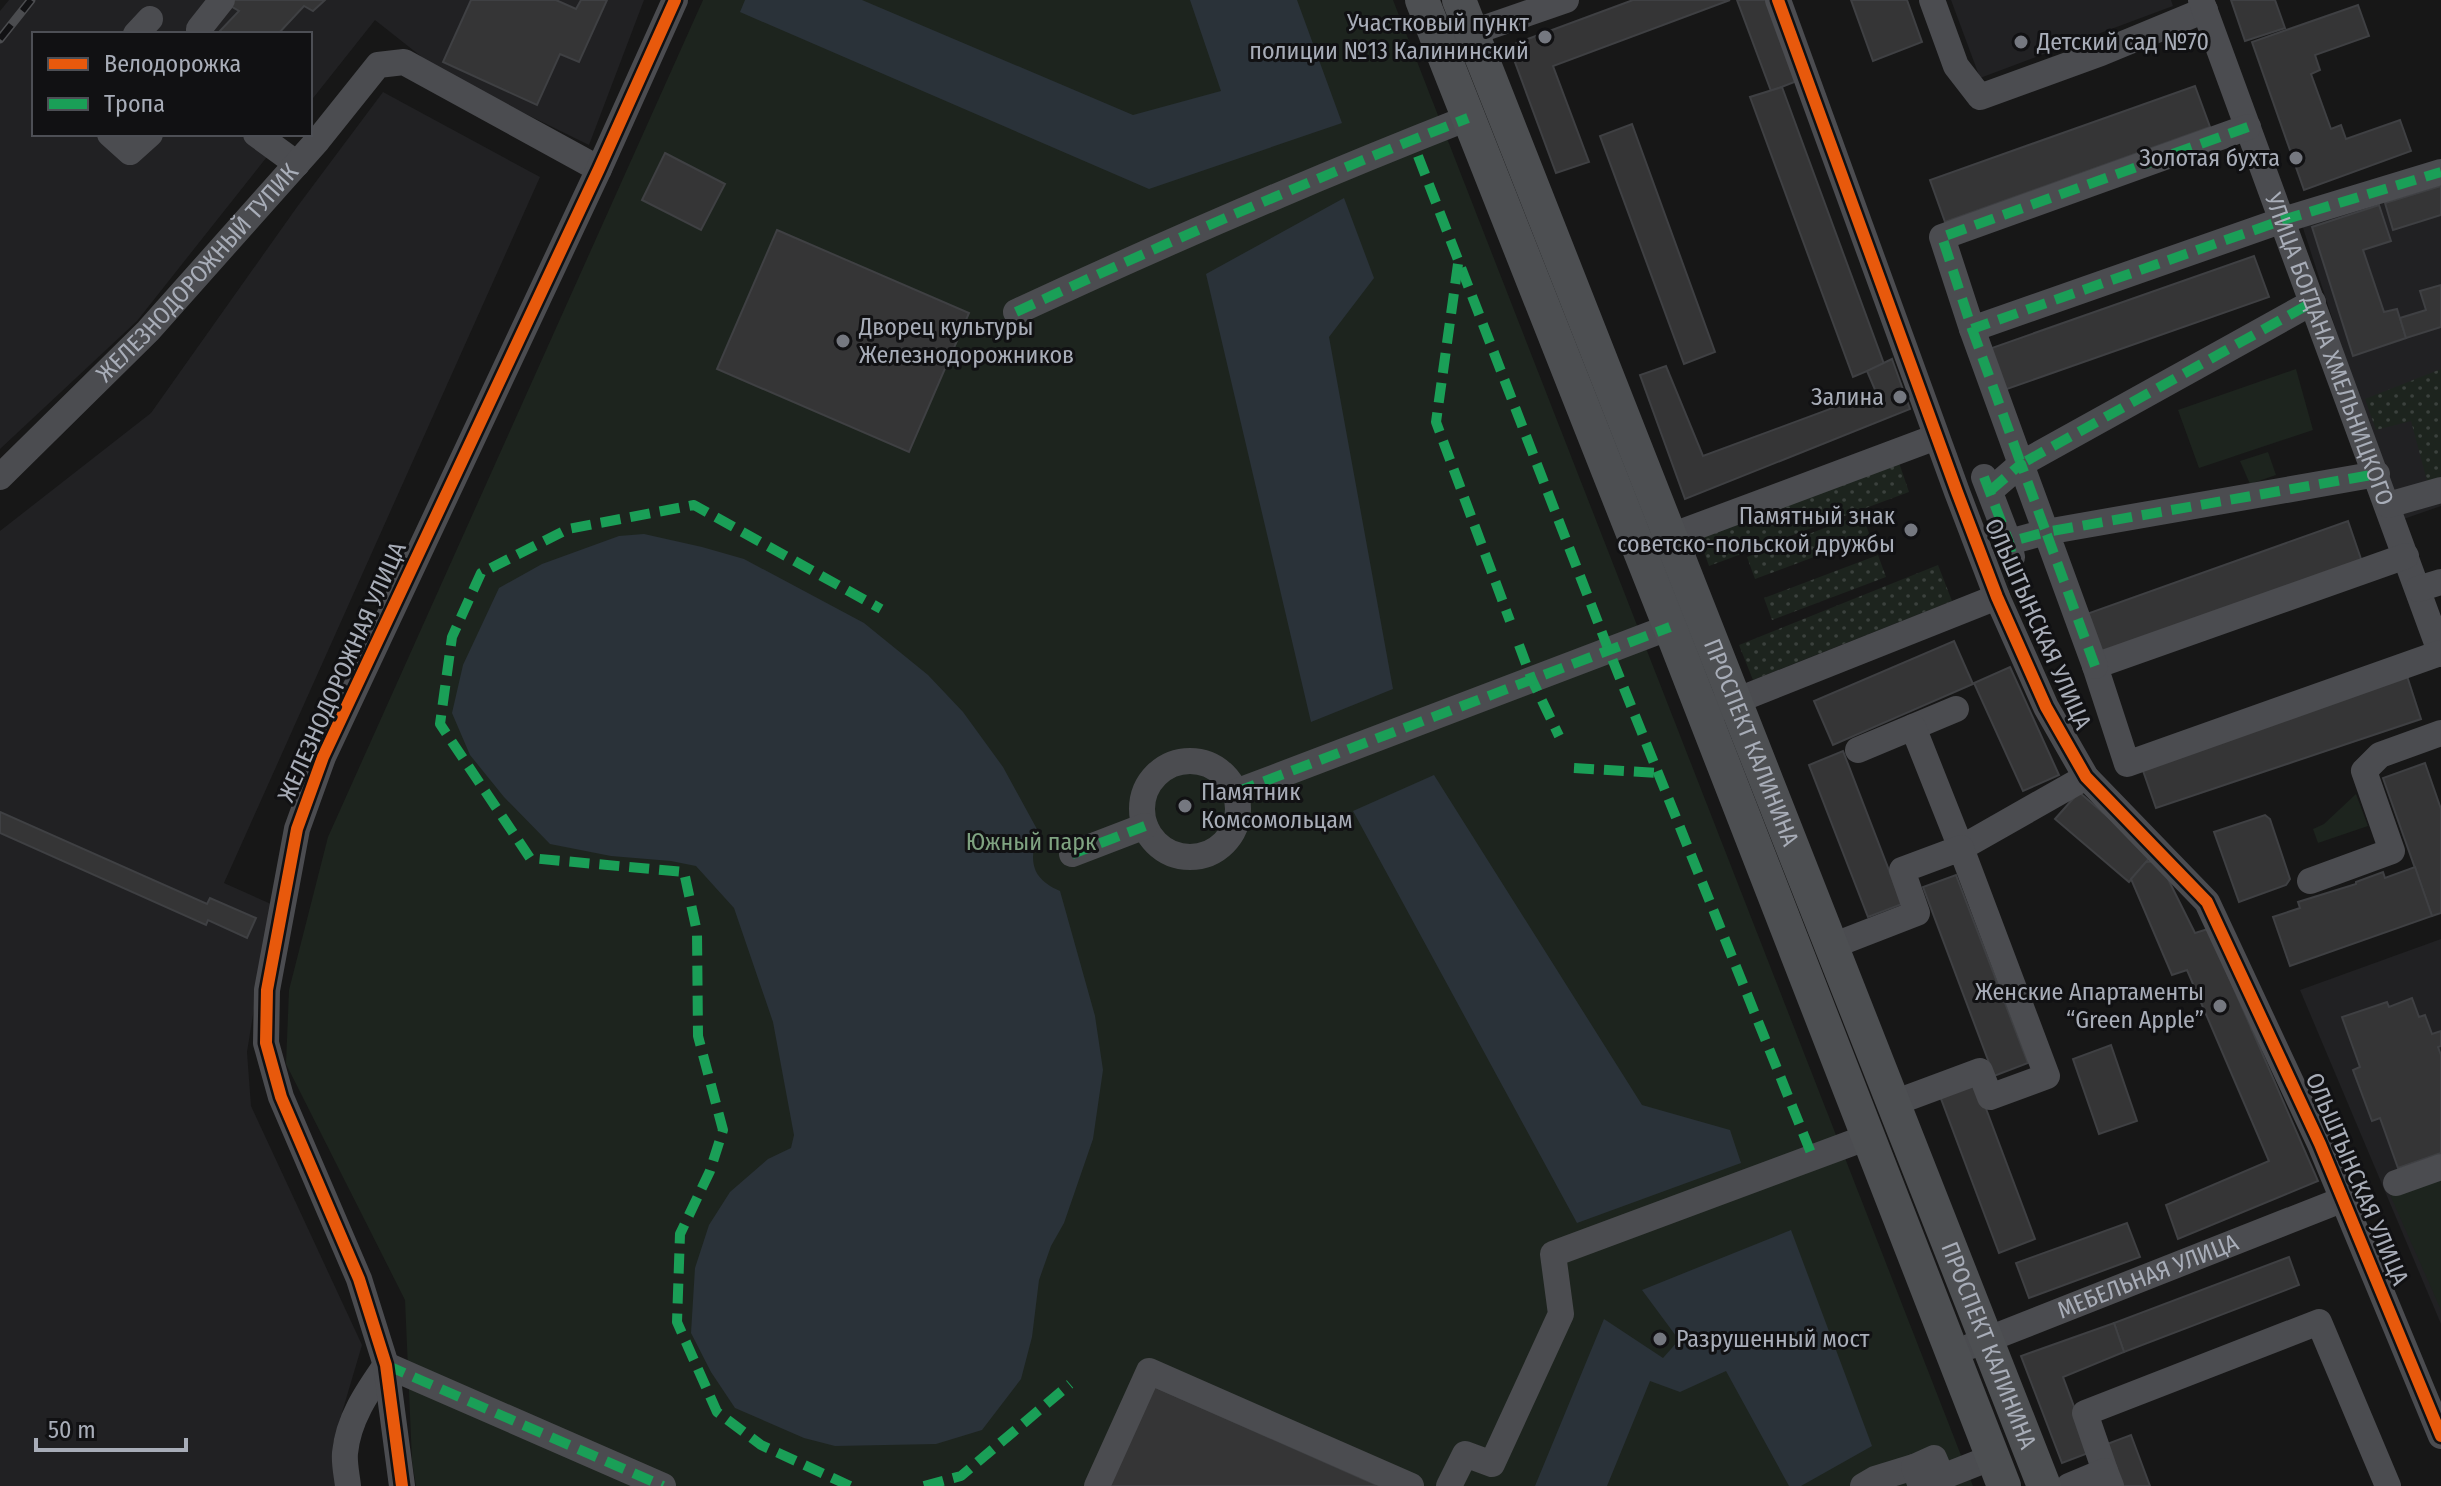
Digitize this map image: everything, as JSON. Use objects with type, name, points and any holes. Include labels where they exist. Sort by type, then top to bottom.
[{"type":"main road","name":"ПРОСПЕКТ КАЛИНИНА","points":[[1422,0],[1998,1471]]},
{"type":"main road","name":"ПРОСПЕКТ КАЛИНИНА","points":[[1459,0],[2044,1486]]},
{"type":"street","points":[[199,32],[222,0]]},
{"type":"street","name":"ЖЕЛЕЗНОДОРОЖНАЯ УЛИЦА","points":[[402,1486],[386,1365],[359,1279],[281,1097],[266,1043],[267,990],[297,829],[323,757],[675,0]]},
{"type":"street","points":[[1439,45],[1566,0]]},
{"type":"street","name":"ОЛЬШТЫНСКАЯ УЛИЦА","points":[[1778,0],[1936,437],[1997,597],[2046,707],[2086,777],[2207,902],[2344,1199],[2441,1436]]},
{"type":"street","points":[[1932,0],[1956,66],[1980,97],[2101,53],[2203,5]]},
{"type":"street","name":"УЛИЦА БОГДАНА ХМЕЛЬНИЦКОГО","points":[[2203,5],[2406,556],[2429,586],[2441,653]]},
{"type":"street","name":"ЖЕЛЕЗНОДОРОЖНЫЙ ТУПИК","points":[[0,477],[148,331],[297,164],[378,65],[404,62],[599,169]]},
{"type":"street","points":[[1016,312],[1167,242],[1380,151],[1468,118]]},
{"type":"street","points":[[2248,127],[1942,237],[2127,764],[2441,653]]},
{"type":"street","points":[[112,136],[130,152],[148,136]]},
{"type":"street","points":[[259,136],[297,164]]},
{"type":"street","points":[[1972,329],[2283,220],[2441,172]]},
{"type":"street","points":[[2313,302],[1987,484],[2010,550],[2046,532],[2377,474]]},
{"type":"street","points":[[1671,536],[1936,437]]},
{"type":"street","points":[[2388,505],[2441,490]]},
{"type":"street","points":[[2095,666],[2406,556]]},
{"type":"street","points":[[1702,714],[1997,597]]},
{"type":"street","points":[[1236,792],[1670,627]]},
{"type":"street","points":[[1858,750],[1956,709]]},
{"type":"street","points":[[1894,1103],[1980,1071],[1990,1097],[2047,1076],[1913,727]]},
{"type":"street","points":[[2310,881],[2392,851],[2364,771],[2380,755],[2441,733]]},
{"type":"street","points":[[1186,760],[1210,765],[1230,781],[1236,792],[1239,806],[1233,832],[1224,843],[1200,856],[1187,857],[1161,848],[1145,826],[1142,800],[1146,788],[1162,769],[1174,763],[1186,760]]},
{"type":"street","points":[[1832,946],[1917,913],[1902,870],[1961,848],[2086,777]]},
{"type":"street","points":[[1072,854],[1145,826]]},
{"type":"street","points":[[1449,1486],[1465,1454],[1492,1464],[1561,1314],[1553,1254],[1868,1137]]},
{"type":"street","points":[[2396,1183],[2441,1167]]},
{"type":"street","name":"МЕБЕЛЬНАЯ УЛИЦА","points":[[1953,1354],[2344,1199]]},
{"type":"street","points":[[2069,1486],[2108,1479],[2085,1413],[2319,1322],[2388,1486]]},
{"type":"street","points":[[348,1486],[344,1455],[351,1424],[386,1365],[663,1486]]},
{"type":"street","points":[[1097,1486],[1149,1371],[1411,1486]]},
{"type":"street","points":[[1863,1486],[1875,1479],[1918,1476],[1934,1458],[1942,1477],[1998,1471]]},
{"type":"shaded area","points":[[9,0],[644,0],[589,145],[442,73],[375,20],[312,99],[312,32],[32,32],[32,136],[283,136],[137,321],[0,449],[0,11]]},
{"type":"shaded area","points":[[745,0],[862,0],[1133,115],[1221,91],[1190,0],[1297,0],[1342,123],[1149,189],[740,12]]},
{"type":"shaded area","name":"Детский сад №70","points":[[1951,0],[2171,0],[2173,6],[1980,78]]},
{"type":"shaded area","points":[[383,92],[540,177],[224,883],[271,904],[247,1052],[251,1106],[362,1345],[333,1443],[339,1486],[0,1486],[0,531],[151,413]]},
{"type":"shaded area","points":[[2441,183],[2441,506],[2398,521],[2302,225]]},
{"type":"shaded area","points":[[1344,198],[1374,278],[1329,337],[1393,689],[1311,722],[1206,274]]},
{"type":"shaded area","points":[[644,534],[744,559],[864,623],[928,675],[963,712],[1003,767],[1038,831],[1033,851],[1034,867],[1043,880],[1060,891],[1095,1016],[1103,1070],[1093,1139],[1064,1223],[1051,1246],[1039,1280],[1032,1337],[1021,1379],[982,1430],[936,1444],[835,1446],[804,1438],[735,1408],[711,1372],[691,1333],[695,1268],[709,1225],[730,1192],[768,1159],[791,1148],[794,1135],[773,1022],[734,908],[696,866],[611,856],[550,844],[504,797],[470,755],[452,713],[463,665],[499,588],[542,564],[619,536]]},
{"type":"shaded area","points":[[1434,775],[1642,1105],[1730,1130],[1741,1163],[1577,1223],[1353,811]]},
{"type":"shaded area","points":[[2441,939],[2441,1324],[2300,990]]},
{"type":"shaded area","points":[[1791,1230],[1872,1446],[1801,1486],[1789,1486],[1726,1371],[1680,1392],[1650,1381],[1607,1486],[1535,1486],[1604,1319],[1663,1358],[1679,1340],[1642,1290]]},
{"type":"green space","name":"Южный парк","points":[[703,0],[1393,0],[1973,1486],[416,1486],[412,1461],[405,1300],[286,1064],[289,990],[328,837]]},
{"type":"green space","points":[[2296,369],[2313,430],[2199,468],[2178,410]]},
{"type":"green space","points":[[2441,369],[2441,484],[2429,488],[2411,421],[2376,430],[2365,399]]},
{"type":"green space","points":[[2268,452],[2276,475],[2250,484],[2240,461]]},
{"type":"green space","points":[[1897,457],[1909,492],[1709,566],[1697,532]]},
{"type":"green space","points":[[1862,514],[1870,536],[1755,579],[1747,557]]},
{"type":"green space","points":[[1878,555],[1886,577],[1772,620],[1764,598]]},
{"type":"green space","points":[[1938,565],[1952,601],[1753,680],[1739,645]]},
{"type":"green space","points":[[2356,794],[2368,826],[2318,843],[2313,829],[2324,824]]},
{"type":"green space","points":[[2441,1171],[2441,1310],[2388,1190]]},
{"type":"building","points":[[325,0],[313,11],[304,6],[280,32],[219,32],[239,11],[224,2]]},
{"type":"building","points":[[471,0],[556,0],[576,9],[581,0],[607,0],[579,62],[560,54],[537,105],[443,62]]},
{"type":"building","points":[[1633,0],[1730,0],[1553,66],[1589,162],[1556,173],[1509,46]]},
{"type":"building","points":[[1737,0],[1767,0],[1797,81],[1771,91]]},
{"type":"building","points":[[1851,0],[1907,0],[1922,42],[1873,61]]},
{"type":"building","points":[[2231,0],[2275,0],[2285,28],[2245,41]]},
{"type":"building","points":[[2358,5],[2369,36],[2315,55],[2320,70],[2311,74],[2331,129],[2341,125],[2346,139],[2400,120],[2411,151],[2304,190],[2252,42]]},
{"type":"building","points":[[2195,86],[2210,127],[1945,222],[1930,180]]},
{"type":"building","points":[[1782,87],[1884,364],[1853,377],[1750,97]]},
{"type":"building","points":[[1632,124],[1715,352],[1684,364],[1600,136]]},
{"type":"building","points":[[665,153],[725,184],[701,230],[642,200]]},
{"type":"building","points":[[2441,186],[2441,215],[2393,230],[2385,203]]},
{"type":"building","points":[[2379,205],[2391,241],[2363,250],[2384,312],[2397,309],[2406,338],[2353,356],[2312,227]]},
{"type":"building","name":"Дворец культуры Железнодорожников","points":[[777,230],[969,313],[909,452],[717,369]]},
{"type":"building","points":[[2254,256],[2269,297],[2004,390],[1989,349]]},
{"type":"building","points":[[2441,285],[2441,327],[2406,338],[2400,318],[2426,310],[2420,291]]},
{"type":"building","points":[[1892,359],[1910,409],[1685,499],[1640,375],[1666,366],[1703,456],[1876,392],[1867,371]]},
{"type":"building","points":[[2348,521],[2362,562],[2095,656],[2081,616]]},
{"type":"building","points":[[1954,641],[1973,684],[1833,745],[1814,701]]},
{"type":"building","points":[[2010,667],[2059,775],[2023,791],[1974,683]]},
{"type":"building","points":[[2407,676],[2421,719],[2156,808],[2141,765]]},
{"type":"building","points":[[1843,751],[1902,904],[1868,917],[1809,765]]},
{"type":"building","points":[[2425,763],[2441,809],[2441,913],[2432,916],[2383,778]]},
{"type":"building","points":[[2079,792],[2152,855],[2129,882],[2055,819]]},
{"type":"building","points":[[0,812],[207,904],[210,898],[256,918],[247,938],[208,920],[206,925],[0,833]]},
{"type":"building","points":[[2265,815],[2270,819],[2290,879],[2286,885],[2239,902],[2214,832]]},
{"type":"building","points":[[2159,861],[2195,933],[2208,929],[2318,1181],[2178,1239],[2166,1205],[2269,1161],[2187,970],[2172,975],[2131,879],[2146,862]]},
{"type":"building","points":[[2415,867],[2432,916],[2290,966],[2273,917],[2300,908],[2298,902],[2383,872],[2385,878]]},
{"type":"building","points":[[1956,875],[2028,1063],[1994,1076],[1923,887]]},
{"type":"building","points":[[2412,998],[2419,1017],[2425,1015],[2432,1034],[2441,1031],[2441,1046],[2438,1047],[2441,1055],[2441,1153],[2398,1168],[2380,1118],[2372,1121],[2353,1070],[2360,1067],[2342,1017],[2387,1002],[2389,1007]]},
{"type":"building","points":[[2111,1045],[2137,1121],[2099,1134],[2073,1059]]},
{"type":"building","points":[[1976,1082],[2035,1239],[1999,1253],[1940,1096]]},
{"type":"building","points":[[2127,1223],[2140,1257],[2029,1298],[2016,1263]]},
{"type":"building","points":[[2289,1257],[2299,1285],[2124,1352],[2114,1323]]},
{"type":"building","points":[[2114,1323],[2124,1352],[2063,1377],[2091,1452],[2062,1463],[2021,1356]]},
{"type":"building","points":[[1151,1385],[1379,1486],[1107,1486]]},
{"type":"building","points":[[2131,1435],[2150,1486],[2123,1486],[2107,1444]]},
{"type":"railway","points":[[0,39],[31,0]]},
{"type":"marked path","points":[[1016,312],[1240,212],[1468,118]]},
{"type":"marked path","points":[[2248,127],[1942,237],[1972,329],[2283,220],[2441,172]]},
{"type":"marked path","points":[[1418,156],[1609,651],[1813,1158]]},
{"type":"marked path","points":[[1458,264],[1436,422],[1510,621]]},
{"type":"marked path","points":[[1972,329],[2021,464],[2313,302]]},
{"type":"marked path","points":[[1990,491],[2021,464],[2046,532],[2009,542]]},
{"type":"marked path","points":[[2095,666],[2046,532],[2377,474]]},
{"type":"marked path","points":[[1984,477],[2012,557]]},
{"type":"marked path","points":[[850,1486],[761,1445],[717,1412],[677,1322],[680,1234],[710,1171],[723,1130],[698,1036],[697,932],[684,872],[530,858],[440,724],[452,637],[481,573],[568,529],[694,505],[881,609]]},
{"type":"marked path","points":[[1236,792],[1670,627]]},
{"type":"marked path","points":[[1519,645],[1559,736]]},
{"type":"marked path","points":[[1574,768],[1658,773]]},
{"type":"marked path","points":[[1072,854],[1145,826]]},
{"type":"marked path","points":[[386,1365],[663,1486]]},
{"type":"marked path","points":[[924,1486],[961,1476],[1070,1384]]},
{"type":"cycle path","points":[[402,1486],[386,1365],[359,1279],[281,1097],[266,1043],[267,990],[297,829],[323,757],[675,0]]},
{"type":"cycle path","points":[[1778,0],[1957,492],[1997,597],[2046,707],[2086,777],[2207,902],[2320,1144],[2441,1436]]},
{"type":"place","name":"Участковый пункт полиции №13 Калининский","points":[[1545,37]]},
{"type":"place","name":"Детский сад №70","points":[[2021,42]]},
{"type":"place","name":"Золотая бухта","points":[[2296,158]]},
{"type":"place","name":"Дворец культуры Железнодорожников","points":[[843,341]]},
{"type":"place","name":"Залина","points":[[1900,397]]},
{"type":"place","name":"Памятный знак советско-польской дружбы","points":[[1911,530]]},
{"type":"place","name":"Памятник Комсомольцам","points":[[1185,806]]},
{"type":"place","name":"Женские Апартаменты “Green Apple”","points":[[2220,1006]]},
{"type":"place","name":"Разрушенный мост","points":[[1660,1339]]}]
